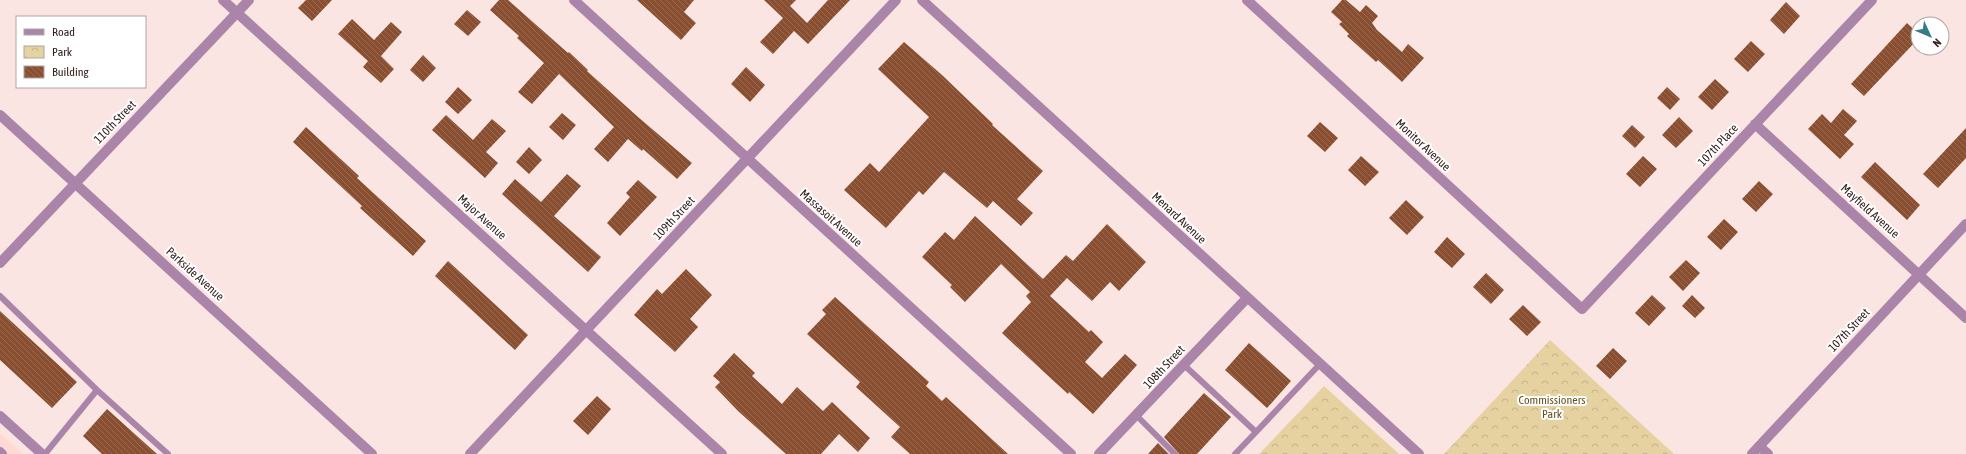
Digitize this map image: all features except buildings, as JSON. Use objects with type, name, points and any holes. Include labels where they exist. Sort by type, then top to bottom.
[{"type":"street","name":"Major Avenue","points":[[223,0],[722,454]]},
{"type":"street","name":"110th Street","points":[[0,263],[75,182],[249,0]]},
{"type":"street","name":"Massasoit Avenue","points":[[574,0],[1071,454]]},
{"type":"street","name":"109th Street","points":[[470,454],[896,0]]},
{"type":"street","name":"Menard Avenue","points":[[922,0],[1419,454]]},
{"type":"street","name":"Monitor Avenue","points":[[1247,0],[1582,309]]},
{"type":"street","name":"107th Place","points":[[1582,309],[1872,0]]},
{"type":"street","name":"Parkside Avenue","points":[[0,115],[372,454]]},
{"type":"street","name":"Mayfield Avenue","points":[[1755,124],[1966,318]]},
{"type":"street","name":"107th Street","points":[[1756,450],[1966,224]]},
{"type":"street","name":"108th Street","points":[[1099,454],[1247,298]]},
{"type":"street","points":[[0,416],[42,454]]},
{"type":"street","points":[[1756,450],[1768,454]]},
{"type":"lane","points":[[0,296],[97,390],[168,454]]},
{"type":"lane","points":[[1235,454],[1320,364]]},
{"type":"lane","points":[[1184,365],[1256,432]]},
{"type":"lane","points":[[45,454],[97,390]]},
{"type":"lane","points":[[1136,415],[1175,454]]},
{"type":"shaded area","points":[[0,433],[23,454],[0,454]]},
{"type":"green space","name":"Commissioners Park","points":[[1550,340],[1674,454],[1444,454]]},
{"type":"green space","points":[[1324,386],[1399,454],[1259,454]]}]
